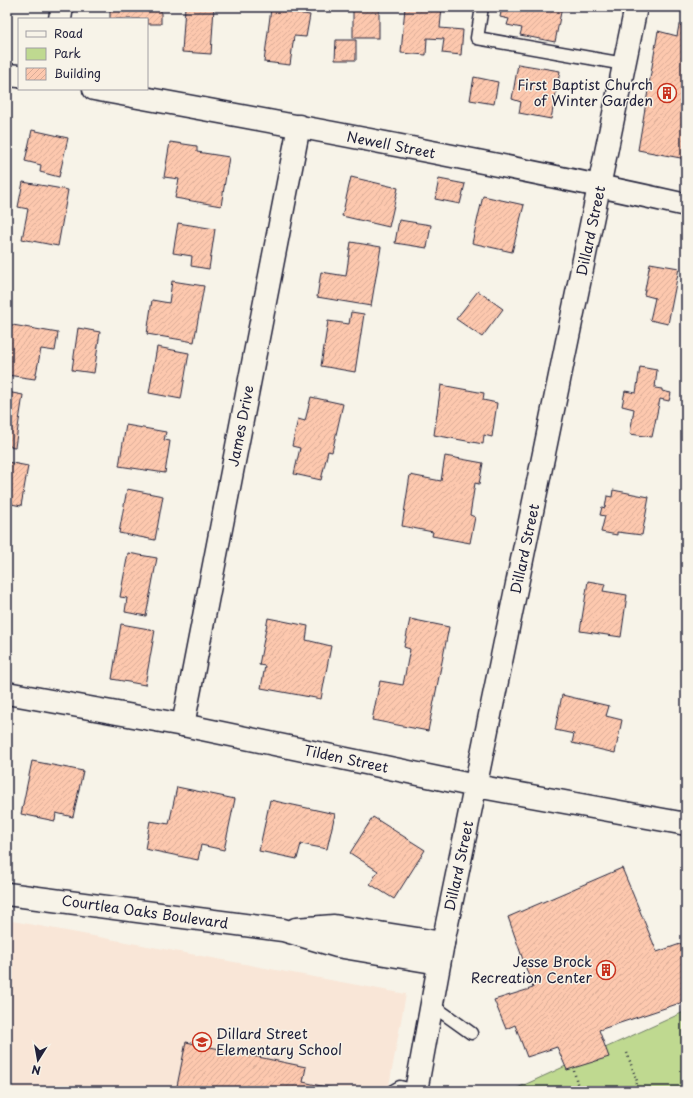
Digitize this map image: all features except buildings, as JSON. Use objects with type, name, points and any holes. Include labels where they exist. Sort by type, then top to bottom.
[{"type":"street","points":[[60,18],[62,7]]},
{"type":"street","name":"Dillard Street","points":[[417,1091],[441,953],[636,7]]},
{"type":"street","points":[[7,75],[18,76]]},
{"type":"street","name":"Newell Street","points":[[100,90],[299,126],[600,186],[686,205]]},
{"type":"street","name":"James Drive","points":[[183,725],[299,126]]},
{"type":"street","name":"Tilden Street","points":[[7,693],[183,725],[476,786],[686,824]]},
{"type":"street","name":"Courtlea Oaks Boulevard","points":[[7,894],[283,930],[334,926],[441,953]]},
{"type":"lane","points":[[482,7],[477,38],[624,64]]},
{"type":"lane","points":[[432,1005],[471,1032]]},
{"type":"lane","points":[[393,1091],[400,1087],[417,1091]]},
{"type":"path","points":[[627,1053],[637,1081],[632,1091]]},
{"type":"path","points":[[574,1071],[579,1091]]},
{"type":"shaded area","name":"Dillard Street Elementary School","points":[[7,920],[406,994],[388,1091],[7,1091]]},
{"type":"green space","points":[[686,1011],[686,1091],[511,1091]]},
{"type":"place","name":"First Baptist Church of Winter Garden","points":[[667,93]]},
{"type":"place","name":"Jesse Brock Recreation Center","points":[[606,970]]},
{"type":"place","name":"Dillard Street Elementary School","points":[[202,1042]]}]
